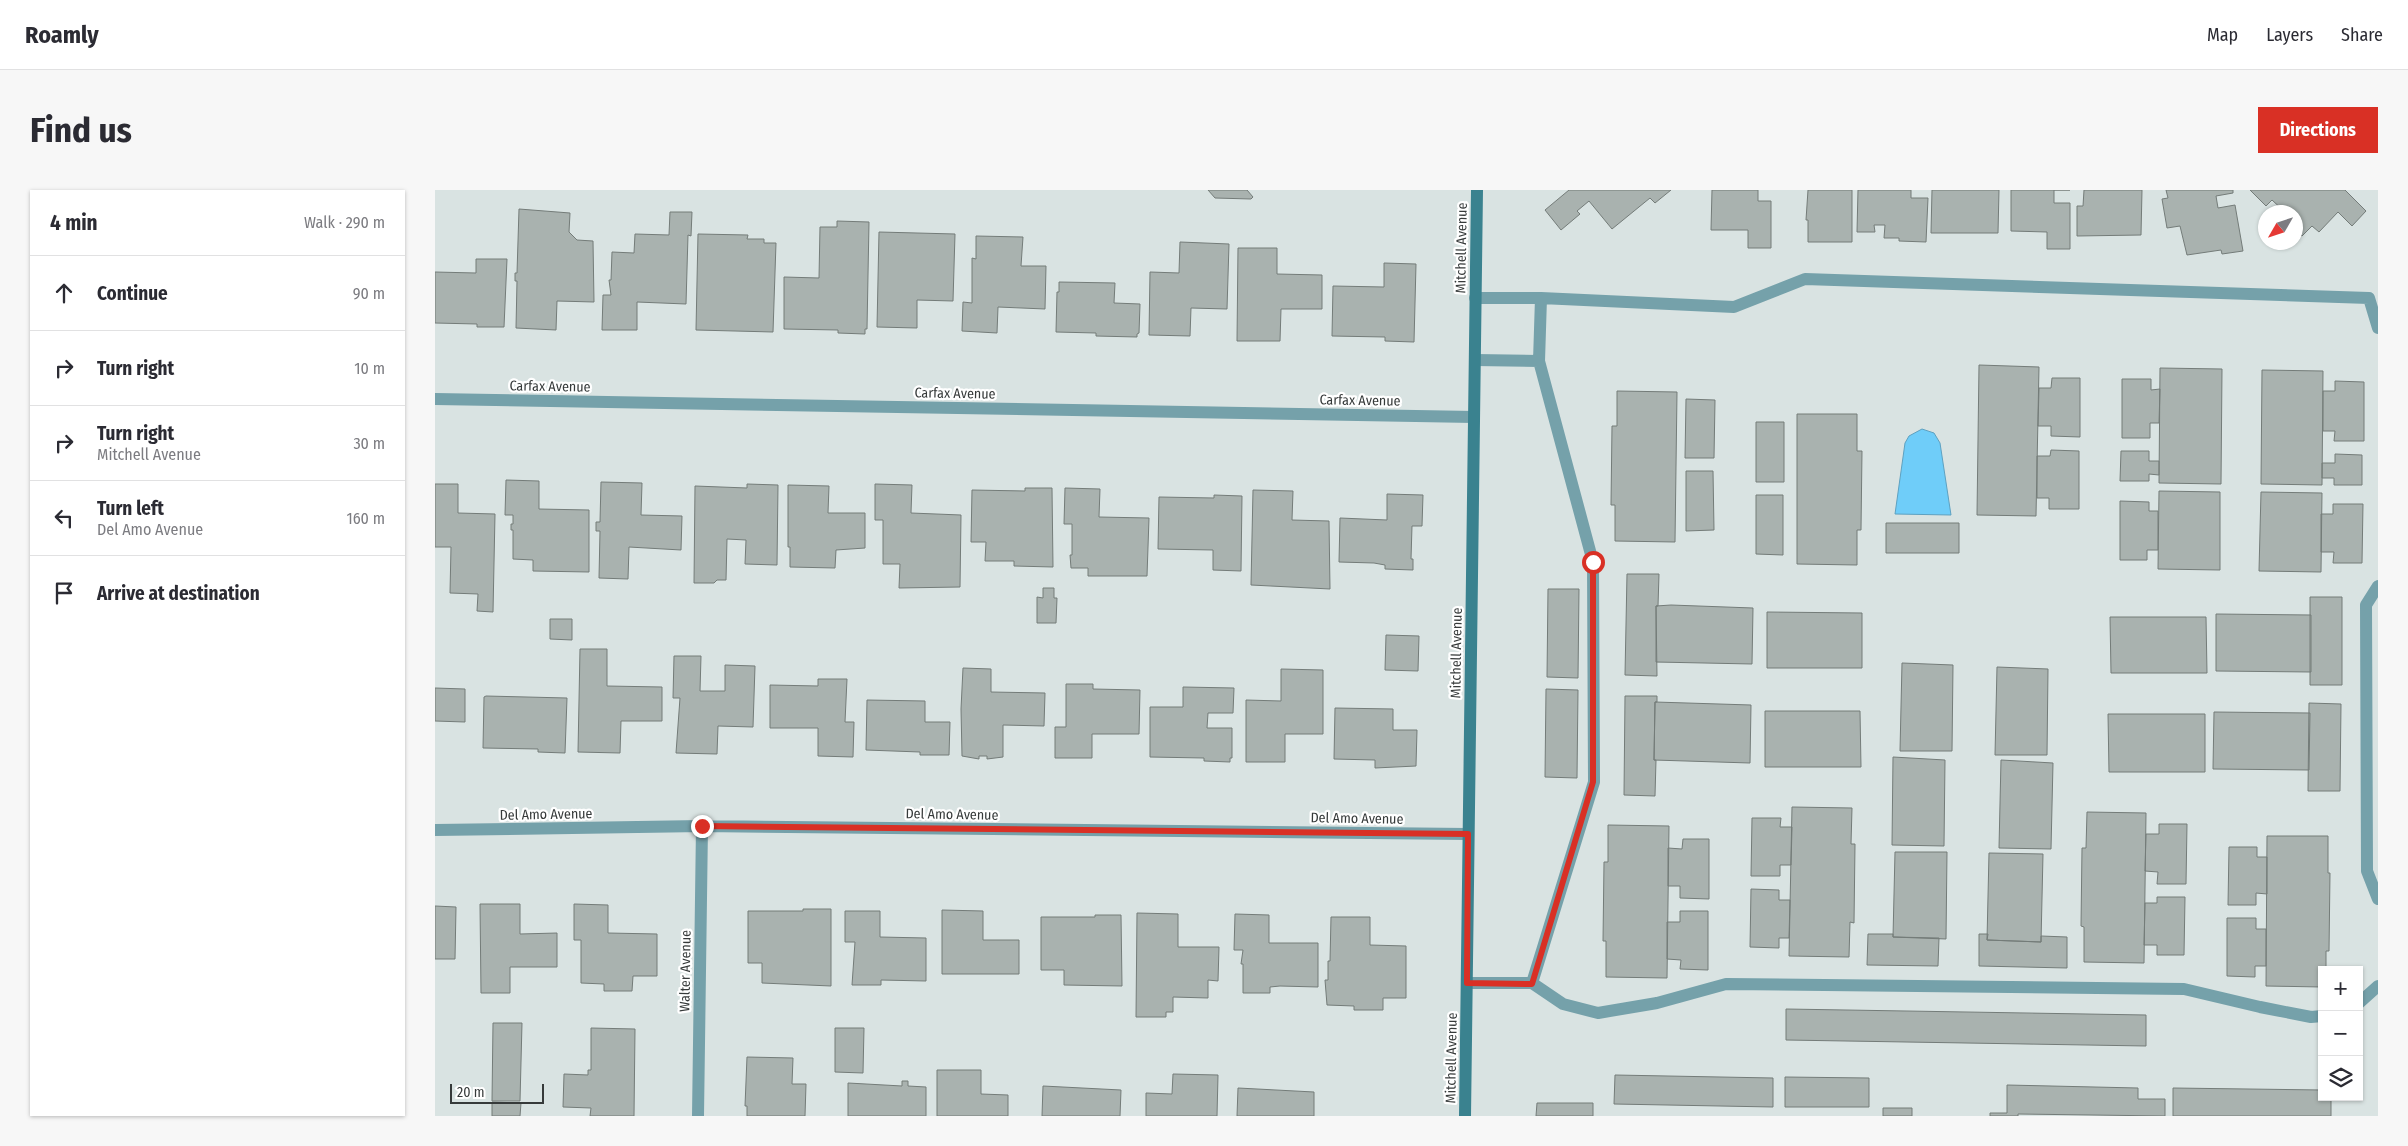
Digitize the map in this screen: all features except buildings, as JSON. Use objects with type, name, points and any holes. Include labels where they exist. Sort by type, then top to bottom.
[{"type":"street","name":"Mitchell Avenue","points":[[1465,1116],[1477,190]]},
{"type":"street","points":[[1475,298],[1541,298],[1734,307],[1805,279],[2369,298],[2378,328]]},
{"type":"street","points":[[1532,984],[1593,782],[1593,562],[1539,361],[1541,298]]},
{"type":"street","points":[[1475,360],[1539,361]]},
{"type":"street","name":"Carfax Avenue","points":[[435,398],[1474,417]]},
{"type":"street","points":[[2378,586],[2366,605],[2367,871],[2378,899]]},
{"type":"street","name":"Del Amo Avenue","points":[[435,830],[702,826],[1468,834]]},
{"type":"street","name":"Walter Avenue","points":[[698,1116],[702,826]]},
{"type":"street","points":[[1467,983],[1532,984],[1563,1004],[1599,1013],[1657,1003],[1726,984],[2184,989],[2260,1007],[2311,1017],[2318,1016]]},
{"type":"street","points":[[2363,999],[2378,986]]},
{"type":"water","points":[[1922,429],[1934,433],[1940,443],[1951,515],[1895,514],[1905,443],[1909,436]]},
{"type":"route","points":[[702,826],[1468,834],[1467,983],[1532,984],[1593,782],[1593,562]]}]
